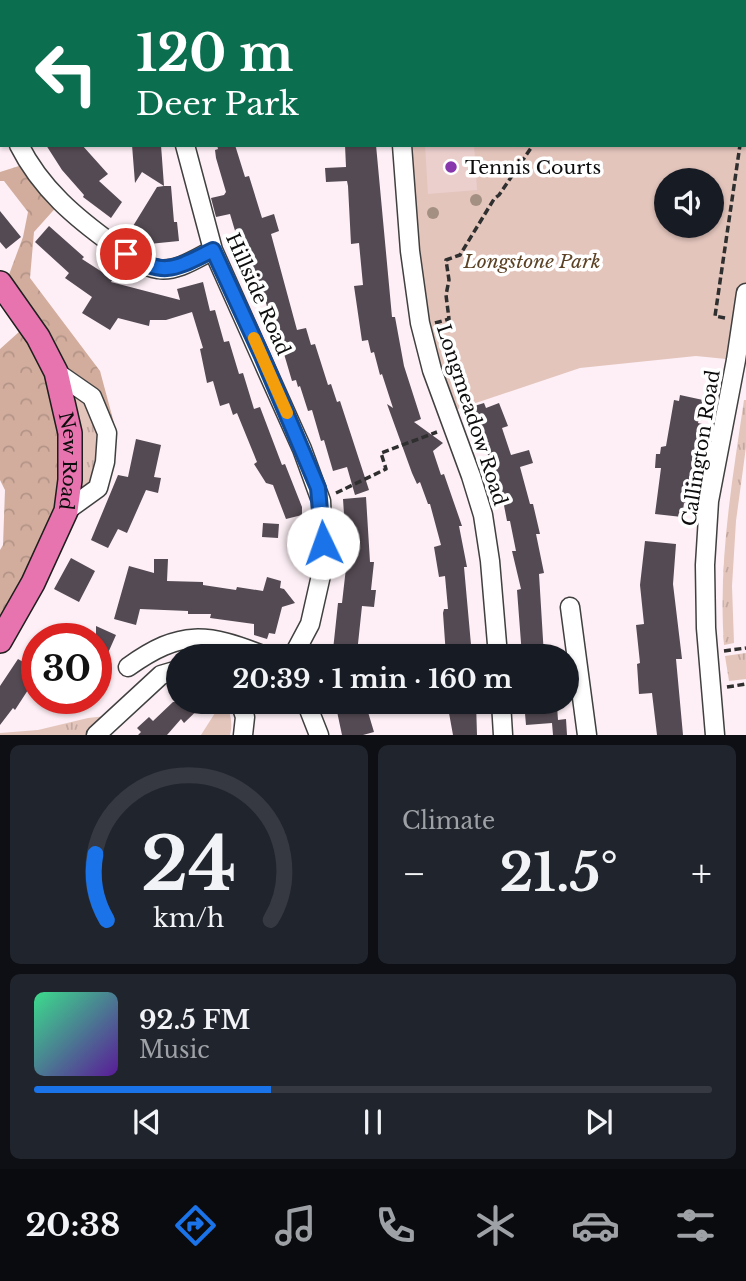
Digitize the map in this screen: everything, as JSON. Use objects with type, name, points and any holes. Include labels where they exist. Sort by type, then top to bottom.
[{"type":"main road","name":"New Road","points":[[0,283],[38,337],[57,372],[70,433],[66,511],[33,583],[0,641]]},
{"type":"street","points":[[20,147],[27,161],[60,203],[87,226],[140,263],[157,269],[174,269],[213,250]]},
{"type":"street","name":"Hillside Road","points":[[186,147],[213,250],[297,437],[321,501],[324,562],[310,624],[299,644]]},
{"type":"street","name":"Longmeadow Road","points":[[401,147],[421,323],[432,370],[483,515],[491,561],[497,644]]},
{"type":"street","name":"Callington Road","points":[[715,735],[706,628],[705,565],[708,514],[746,293]]},
{"type":"street","points":[[57,372],[92,397],[107,433],[105,462],[98,488],[66,511]]},
{"type":"street","points":[[570,607],[587,735]]},
{"type":"street","points":[[169,644],[183,639],[209,638],[228,644]]},
{"type":"street","points":[[128,667],[152,650],[166,645]]},
{"type":"street","points":[[96,735],[160,675],[166,673]]},
{"type":"street","points":[[243,735],[244,714]]},
{"type":"street","points":[[311,714],[319,735]]},
{"type":"street","points":[[502,714],[503,735]]},
{"type":"path","points":[[449,319],[446,260],[460,255],[494,199],[532,147]]},
{"type":"path","points":[[740,147],[715,316],[742,320]]},
{"type":"path","points":[[337,493],[386,469],[381,453],[452,426]]},
{"type":"green space","name":"Longstone Park","points":[[402,147],[746,147],[746,293],[736,360],[696,356],[580,368],[446,413],[432,370]]},
{"type":"green space","points":[[27,161],[60,203],[34,232],[30,278],[100,371],[114,423],[107,433],[92,397],[58,372],[70,480],[0,638],[0,550],[3,545],[5,490],[0,480],[0,349],[29,323],[4,288],[23,237],[28,212],[4,181],[0,181],[0,172]]},
{"type":"green space","points":[[56,372],[92,397],[107,433],[98,488],[66,511]]},
{"type":"green space","points":[[744,400],[746,447],[736,521],[732,586],[734,643],[724,645],[725,553]]},
{"type":"green space","points":[[746,653],[746,679],[729,681],[725,656]]},
{"type":"green space","points":[[214,714],[229,714],[230,735],[201,735]]},
{"type":"green space","points":[[116,715],[96,735],[0,735],[0,733],[38,730],[88,718]]},
{"type":"shaded area","name":"Tennis Courts","points":[[425,147],[474,147],[477,190],[428,194]]},
{"type":"building","points":[[47,147],[84,147],[108,174],[99,181],[122,202],[111,218],[83,197]]},
{"type":"building","points":[[132,147],[161,147],[164,186],[142,172],[135,183]]},
{"type":"building","points":[[236,147],[245,177],[249,176],[262,218],[274,214],[279,231],[271,234],[297,330],[306,328],[311,345],[315,344],[328,385],[331,384],[337,402],[340,401],[369,490],[355,495],[347,467],[333,471],[312,410],[308,411],[296,380],[292,381],[264,296],[260,297],[252,269],[247,271],[230,214],[216,217],[211,198],[226,192],[216,158],[215,150]]},
{"type":"building","points":[[345,147],[376,147],[392,317],[395,317],[404,366],[421,419],[414,422],[443,443],[433,451],[462,526],[459,526],[467,567],[464,567],[471,644],[445,644],[443,613],[444,609],[448,609],[445,576],[439,577],[434,547],[441,545],[430,504],[420,482],[417,484],[412,473],[387,404],[393,408],[374,352],[371,353],[368,340],[362,341],[354,286],[363,285],[359,243],[351,244],[347,181],[326,182],[325,168],[346,167]]},
{"type":"building","points":[[171,186],[174,222],[177,222],[179,241],[149,244],[130,231],[157,187]]},
{"type":"building","points":[[0,211],[21,237],[6,249],[0,242]]},
{"type":"building","points":[[49,226],[84,257],[82,259],[113,279],[111,282],[180,300],[177,289],[203,282],[210,311],[215,310],[224,342],[229,341],[254,409],[260,407],[282,465],[285,464],[302,507],[302,515],[286,519],[273,485],[266,483],[254,464],[257,462],[237,413],[233,415],[229,403],[220,406],[213,381],[207,383],[200,349],[203,348],[192,312],[166,320],[150,320],[149,326],[118,318],[110,330],[82,313],[92,297],[65,278],[69,273],[35,242]]},
{"type":"building","points":[[680,395],[703,400],[698,423],[702,424],[698,445],[695,445],[689,504],[684,503],[682,517],[655,514],[661,468],[655,468],[656,454],[660,454],[661,447],[666,446],[674,400],[679,401]]},
{"type":"building","points":[[484,403],[486,408],[499,403],[508,426],[502,428],[511,455],[529,450],[533,463],[520,467],[540,534],[536,534],[544,573],[539,574],[543,644],[521,644],[517,590],[521,589],[512,551],[516,551],[510,521],[507,521],[502,495],[471,407]]},
{"type":"building","points":[[136,439],[161,445],[154,477],[161,478],[158,493],[146,490],[127,533],[118,529],[108,548],[91,540],[118,475],[128,477]]},
{"type":"building","points":[[366,497],[370,562],[374,562],[371,590],[376,590],[374,607],[362,606],[358,644],[334,644],[347,559],[343,499]]},
{"type":"building","points":[[263,523],[279,524],[278,538],[262,537]]},
{"type":"building","points":[[645,541],[676,544],[673,584],[682,659],[676,659],[683,735],[657,735],[652,693],[639,694],[637,664],[640,663],[636,625],[644,624],[640,585]]},
{"type":"building","points":[[71,558],[95,571],[79,602],[54,589]]},
{"type":"building","points":[[154,559],[168,559],[167,581],[203,582],[203,585],[236,590],[237,587],[263,591],[267,577],[281,581],[280,588],[284,589],[295,603],[282,607],[275,634],[269,633],[267,639],[254,635],[254,624],[210,618],[211,614],[140,609],[136,625],[114,619],[129,566],[154,573]]},
{"type":"building","points":[[18,659],[21,661],[21,701],[0,725],[0,686]]},
{"type":"building","points":[[166,709],[166,714],[193,714],[184,723],[181,719],[167,735],[138,735],[141,732],[137,728],[149,717],[153,721]]},
{"type":"building","points":[[338,714],[369,714],[374,732],[342,735]]},
{"type":"building","points":[[449,714],[476,714],[477,735],[453,735]]},
{"type":"building","points":[[525,714],[558,714],[558,720],[566,719],[567,735],[553,735],[552,723],[526,725]]},
{"type":"slow traffic","points":[[254,338],[287,413]]},
{"type":"place","name":"Tennis Courts","points":[[451,167]]},
{"type":"route","points":[[126,254],[157,269],[174,269],[213,250],[318,488],[323,543]]}]
